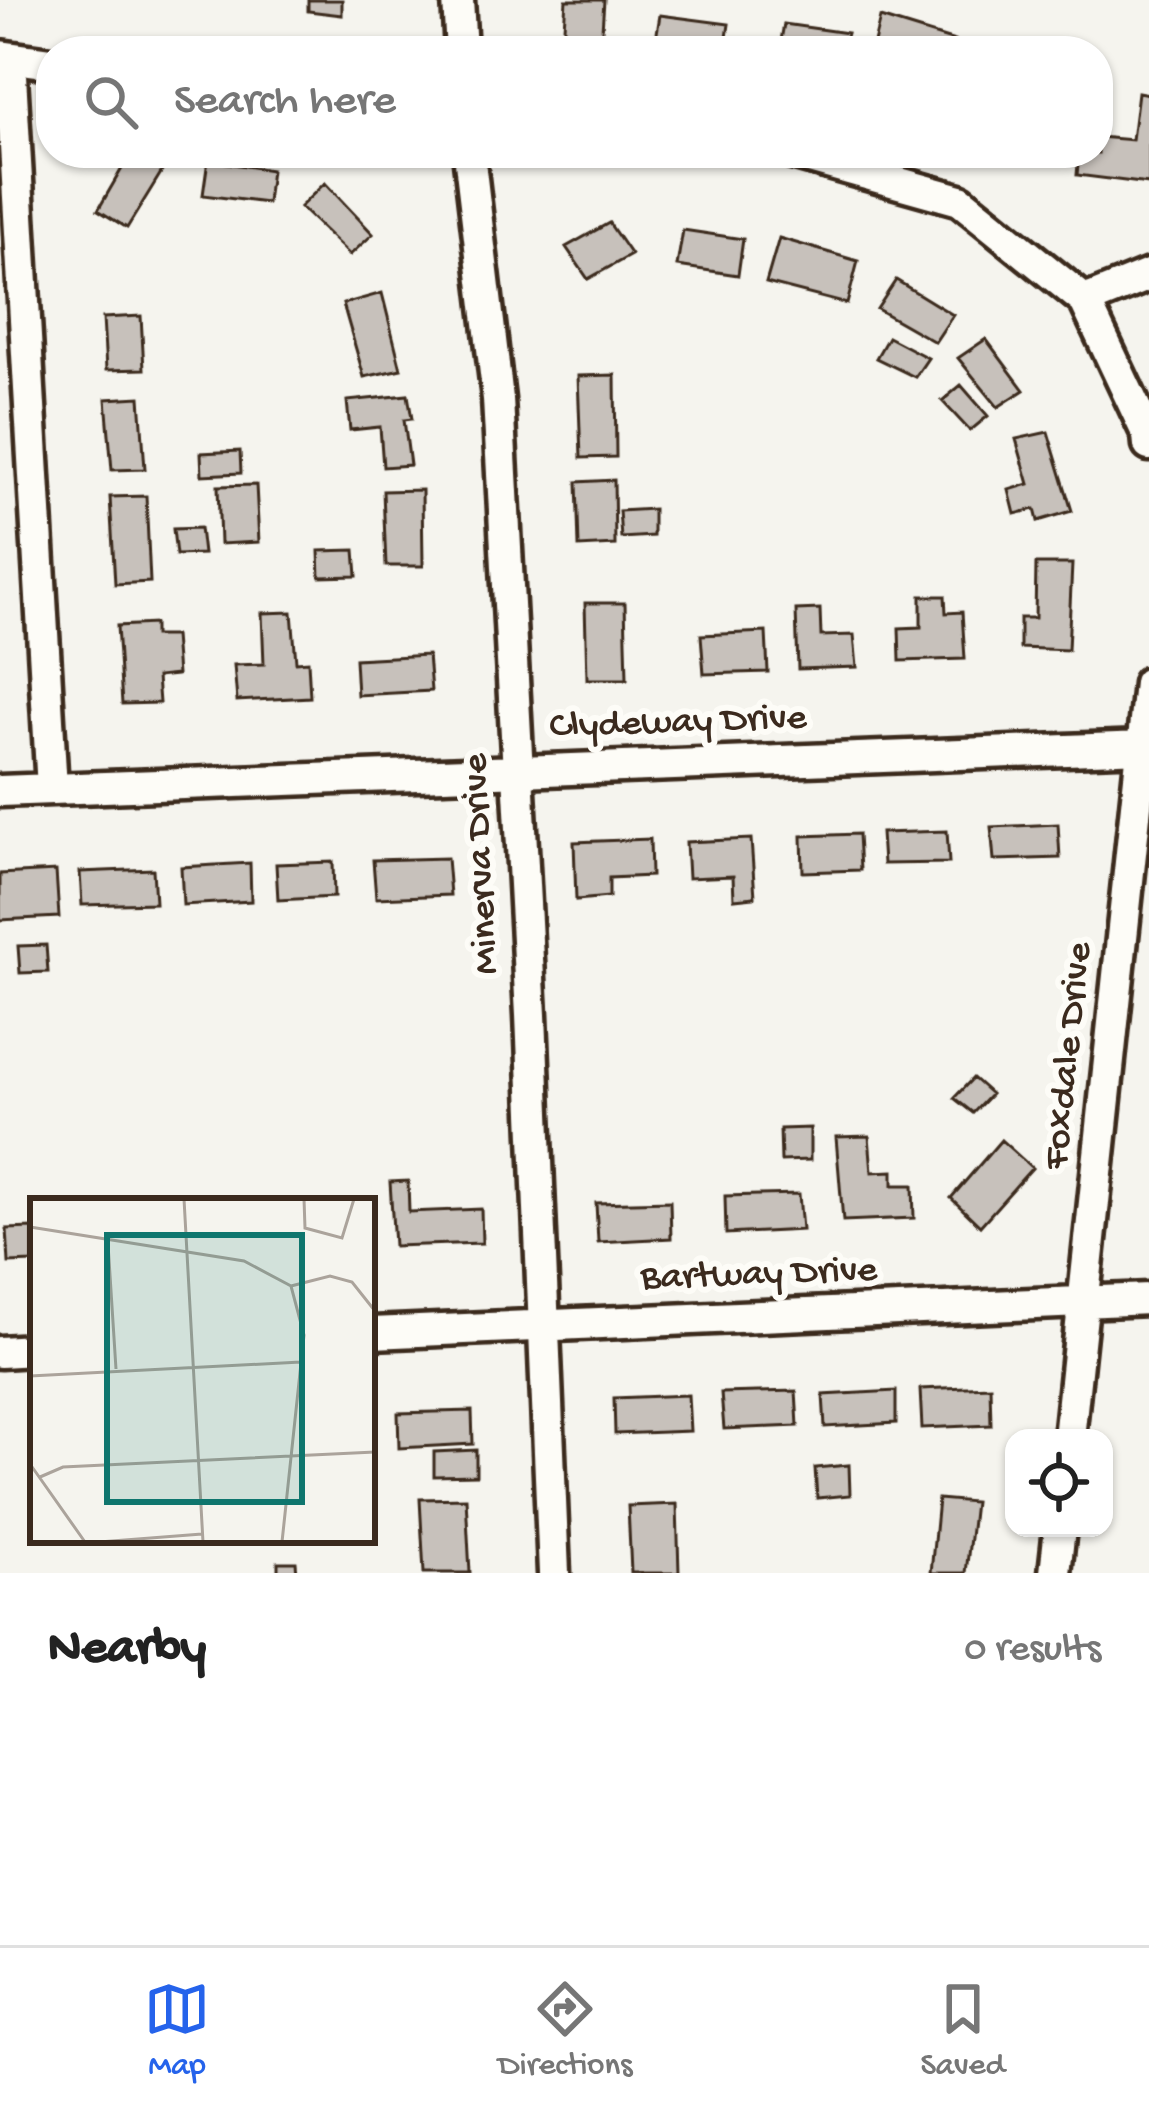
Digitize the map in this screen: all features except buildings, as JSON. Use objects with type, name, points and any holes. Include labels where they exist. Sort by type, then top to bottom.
[{"type":"street","points":[[458,0],[460,36]]},
{"type":"street","points":[[36,61],[5,57],[52,789]]},
{"type":"street","name":"Minerva Drive","points":[[471,168],[499,399],[554,1573]]},
{"type":"street","points":[[846,168],[960,200],[1085,302],[1149,445]]},
{"type":"street","points":[[1085,302],[1149,275]]},
{"type":"street","name":"Foxdale Drive","points":[[1070,1429],[1149,683]]},
{"type":"street","name":"Clydeway Drive","points":[[0,791],[1143,747]]},
{"type":"street","name":"Bartway Drive","points":[[375,1333],[1149,1298]]},
{"type":"street","points":[[0,1352],[30,1350]]},
{"type":"street","points":[[1055,1573],[1059,1537]]}]
